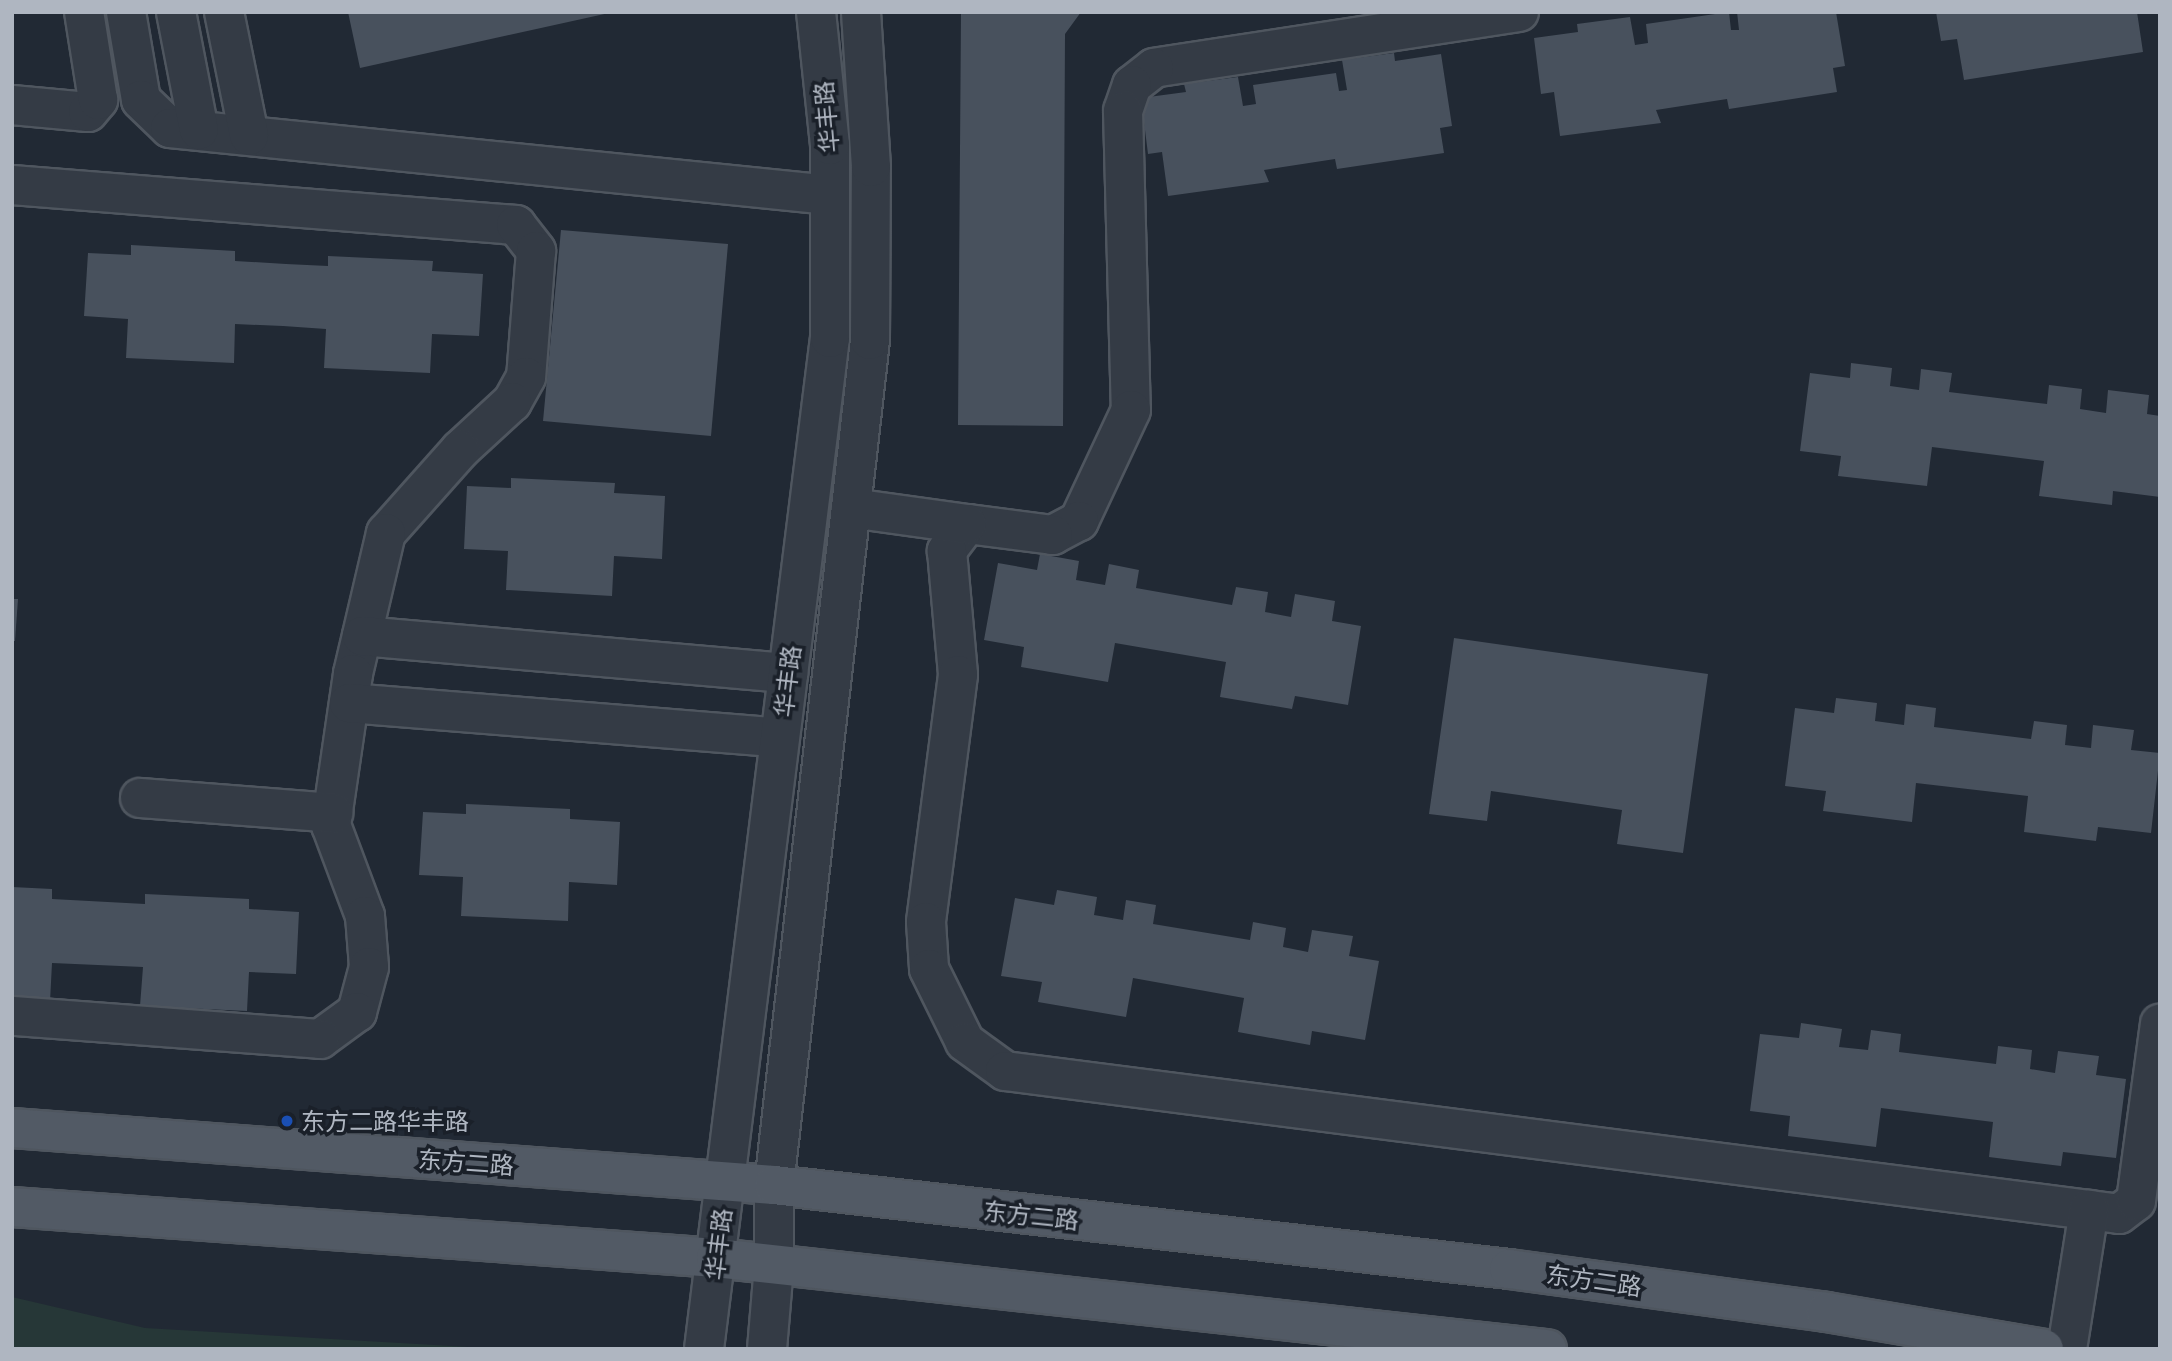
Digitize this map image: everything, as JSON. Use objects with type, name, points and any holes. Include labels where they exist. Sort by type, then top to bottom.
[{"type":"main road","name":"东方二路","points":[[12,1128],[774,1185],[1522,1270],[1825,1312],[2044,1349]]},
{"type":"main road","points":[[12,1206],[716,1258],[1547,1349]]},
{"type":"street","points":[[12,106],[88,113],[98,100],[84,12]]},
{"type":"street","points":[[126,12],[142,100],[170,128],[830,195]]},
{"type":"street","points":[[176,12],[199,130]]},
{"type":"street","points":[[224,12],[249,135]]},
{"type":"street","name":"华丰路","points":[[704,1349],[830,338],[830,145],[816,12]]},
{"type":"street","name":"华丰路","points":[[766,1349],[774,1265],[774,1185],[870,340],[871,167],[861,12]]},
{"type":"street","points":[[851,508],[1053,535],[1079,521],[1130,410],[1123,111],[1132,85],[1154,68],[1519,12]]},
{"type":"street","points":[[12,185],[516,225],[536,251],[526,377],[512,402],[460,450],[386,533],[349,703],[331,825],[365,916],[369,967],[357,1012],[320,1039],[12,1016]]},
{"type":"street","points":[[967,523],[947,551],[958,675],[926,922],[929,969],[965,1042],[1004,1071],[2119,1214],[2136,1201],[2160,1024]]},
{"type":"street","points":[[362,636],[788,673]]},
{"type":"street","points":[[349,703],[780,738]]},
{"type":"street","points":[[140,798],[333,813]]},
{"type":"street","points":[[2067,1349],[2090,1210]]},
{"type":"shaded area","points":[[12,1297],[145,1328],[503,1349],[12,1349]]},
{"type":"building","points":[[348,12],[608,12],[609,13],[360,68]]},
{"type":"building","points":[[961,12],[1081,12],[1065,34],[1063,426],[958,425]]},
{"type":"building","points":[[1729,12],[1731,30],[1739,30],[1737,12],[1836,12],[1845,66],[1833,68],[1837,92],[1729,109],[1727,99],[1656,110],[1661,123],[1560,136],[1554,92],[1541,94],[1534,38],[1578,32],[1577,24],[1630,17],[1635,45],[1648,43],[1646,24]]},
{"type":"building","points":[[1936,12],[2137,12],[2143,52],[1964,80],[1957,39],[1941,41]]},
{"type":"building","points":[[1394,53],[1395,61],[1441,54],[1452,126],[1440,128],[1444,153],[1337,169],[1335,159],[1264,170],[1269,182],[1168,196],[1162,152],[1148,154],[1141,98],[1186,92],[1184,84],[1238,77],[1243,106],[1256,104],[1253,85],[1336,73],[1339,91],[1347,90],[1342,60]]},
{"type":"building","points":[[561,230],[728,244],[711,436],[543,421]]},
{"type":"building","points":[[131,245],[235,251],[235,261],[286,264],[328,266],[328,256],[433,261],[432,271],[483,274],[479,336],[432,334],[430,373],[324,368],[326,329],[283,326],[235,324],[234,363],[126,358],[128,319],[84,316],[88,253],[131,255]]},
{"type":"building","points":[[1851,363],[1892,368],[1890,386],[1919,390],[1921,369],[1952,373],[1949,392],[2047,404],[2049,385],[2082,389],[2080,409],[2106,413],[2108,390],[2149,395],[2147,414],[2160,416],[2160,497],[2113,491],[2112,505],[2039,496],[2044,461],[1932,447],[1927,486],[1838,476],[1841,456],[1800,451],[1810,373],[1850,378]]},
{"type":"building","points":[[511,478],[615,483],[614,493],[665,496],[662,559],[614,556],[612,596],[506,590],[508,551],[464,549],[467,486],[511,488]]},
{"type":"building","points":[[1040,554],[1079,561],[1076,580],[1105,585],[1109,564],[1139,570],[1136,588],[1232,605],[1236,587],[1268,592],[1265,612],[1291,617],[1295,594],[1335,601],[1332,621],[1361,626],[1348,705],[1295,696],[1292,709],[1220,697],[1226,662],[1115,643],[1108,682],[1021,667],[1024,647],[984,640],[998,563],[1037,570]]},
{"type":"building","points":[[12,599],[18,599],[15,641],[12,641]]},
{"type":"building","points":[[1454,638],[1708,674],[1683,853],[1617,844],[1622,810],[1491,791],[1487,821],[1429,814]]},
{"type":"building","points":[[1836,698],[1877,703],[1875,721],[1904,725],[1906,704],[1936,708],[1934,727],[2031,739],[2034,721],[2067,725],[2065,745],[2091,748],[2093,725],[2134,730],[2131,750],[2160,753],[2151,833],[2098,827],[2096,841],[2024,832],[2028,796],[1916,783],[1912,822],[1823,811],[1826,791],[1785,786],[1795,708],[1834,713]]},
{"type":"building","points":[[466,804],[570,809],[570,819],[620,822],[617,885],[569,882],[568,921],[461,916],[463,877],[419,875],[423,812],[466,814]]},
{"type":"building","points":[[12,887],[52,889],[52,899],[145,904],[145,894],[249,899],[249,909],[299,912],[296,974],[249,972],[247,1011],[140,1006],[143,967],[52,963],[50,1002],[12,1000]]},
{"type":"building","points":[[1057,890],[1097,897],[1094,915],[1123,920],[1126,900],[1156,905],[1153,924],[1250,940],[1253,922],[1286,928],[1283,947],[1308,952],[1312,930],[1353,936],[1349,956],[1379,961],[1365,1040],[1312,1031],[1310,1045],[1238,1032],[1244,998],[1133,978],[1126,1017],[1038,1002],[1042,982],[1001,976],[1015,898],[1054,905]]},
{"type":"building","points":[[1801,1023],[1842,1029],[1839,1047],[1868,1050],[1871,1030],[1901,1034],[1899,1052],[1996,1064],[1998,1046],[2032,1050],[2030,1069],[2055,1073],[2058,1051],[2099,1056],[2096,1075],[2126,1079],[2116,1158],[2063,1152],[2061,1166],[1989,1157],[1993,1122],[1881,1108],[1876,1147],[1788,1136],[1790,1116],[1750,1111],[1760,1034],[1799,1038]]},
{"type":"place","name":"东方二路华丰路","points":[[287,1121]]}]
